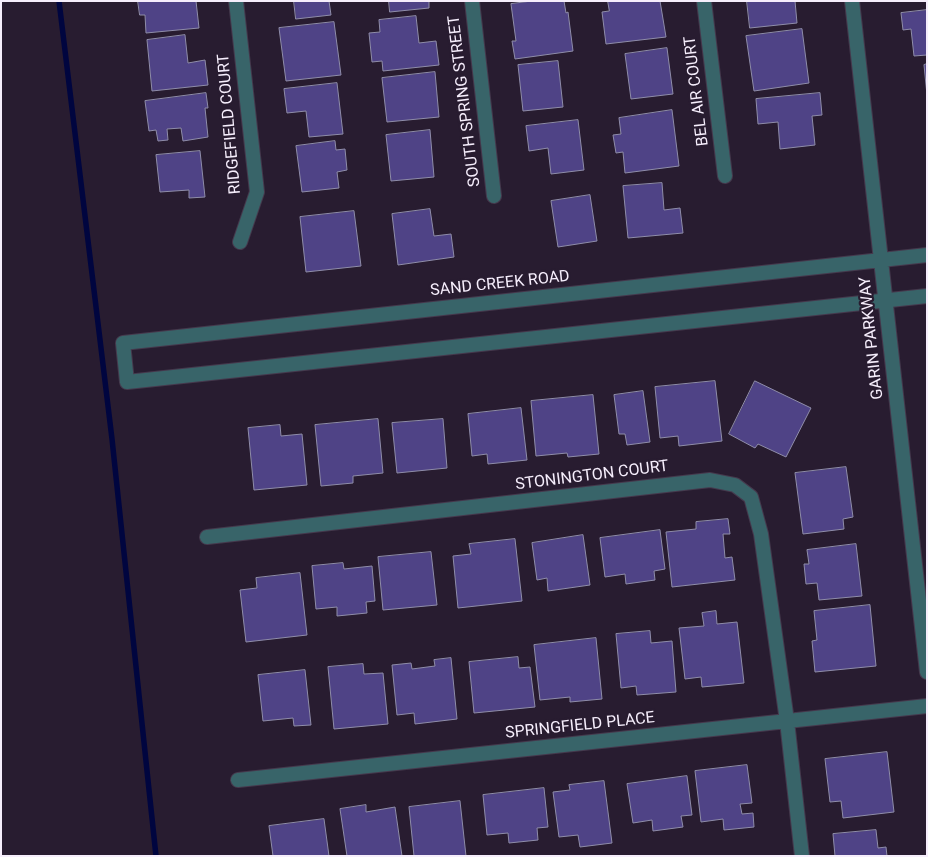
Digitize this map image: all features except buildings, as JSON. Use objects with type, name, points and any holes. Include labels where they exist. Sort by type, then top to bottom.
[{"type":"street","name":"RIDGEFIELD COURT","points":[[236,1],[257,192],[240,242]]},
{"type":"street","name":"SOUTH SPRING STREET","points":[[472,1],[494,196]]},
{"type":"street","name":"BEL AIR COURT","points":[[704,1],[725,176]]},
{"type":"street","name":"GARIN PARKWAY","points":[[852,1],[927,672]]},
{"type":"street","name":"SAND CREEK ROAD","points":[[886,300],[128,382],[123,343],[927,255]]},
{"type":"street","points":[[886,300],[927,296]]},
{"type":"street","name":"STONINGTON COURT","points":[[207,537],[710,480],[735,485],[751,497],[761,534],[787,721],[802,856]]},
{"type":"street","name":"SPRINGFIELD PLACE","points":[[238,780],[927,706]]},
{"type":"waterway","points":[[59,1],[112,439],[156,856]]}]
